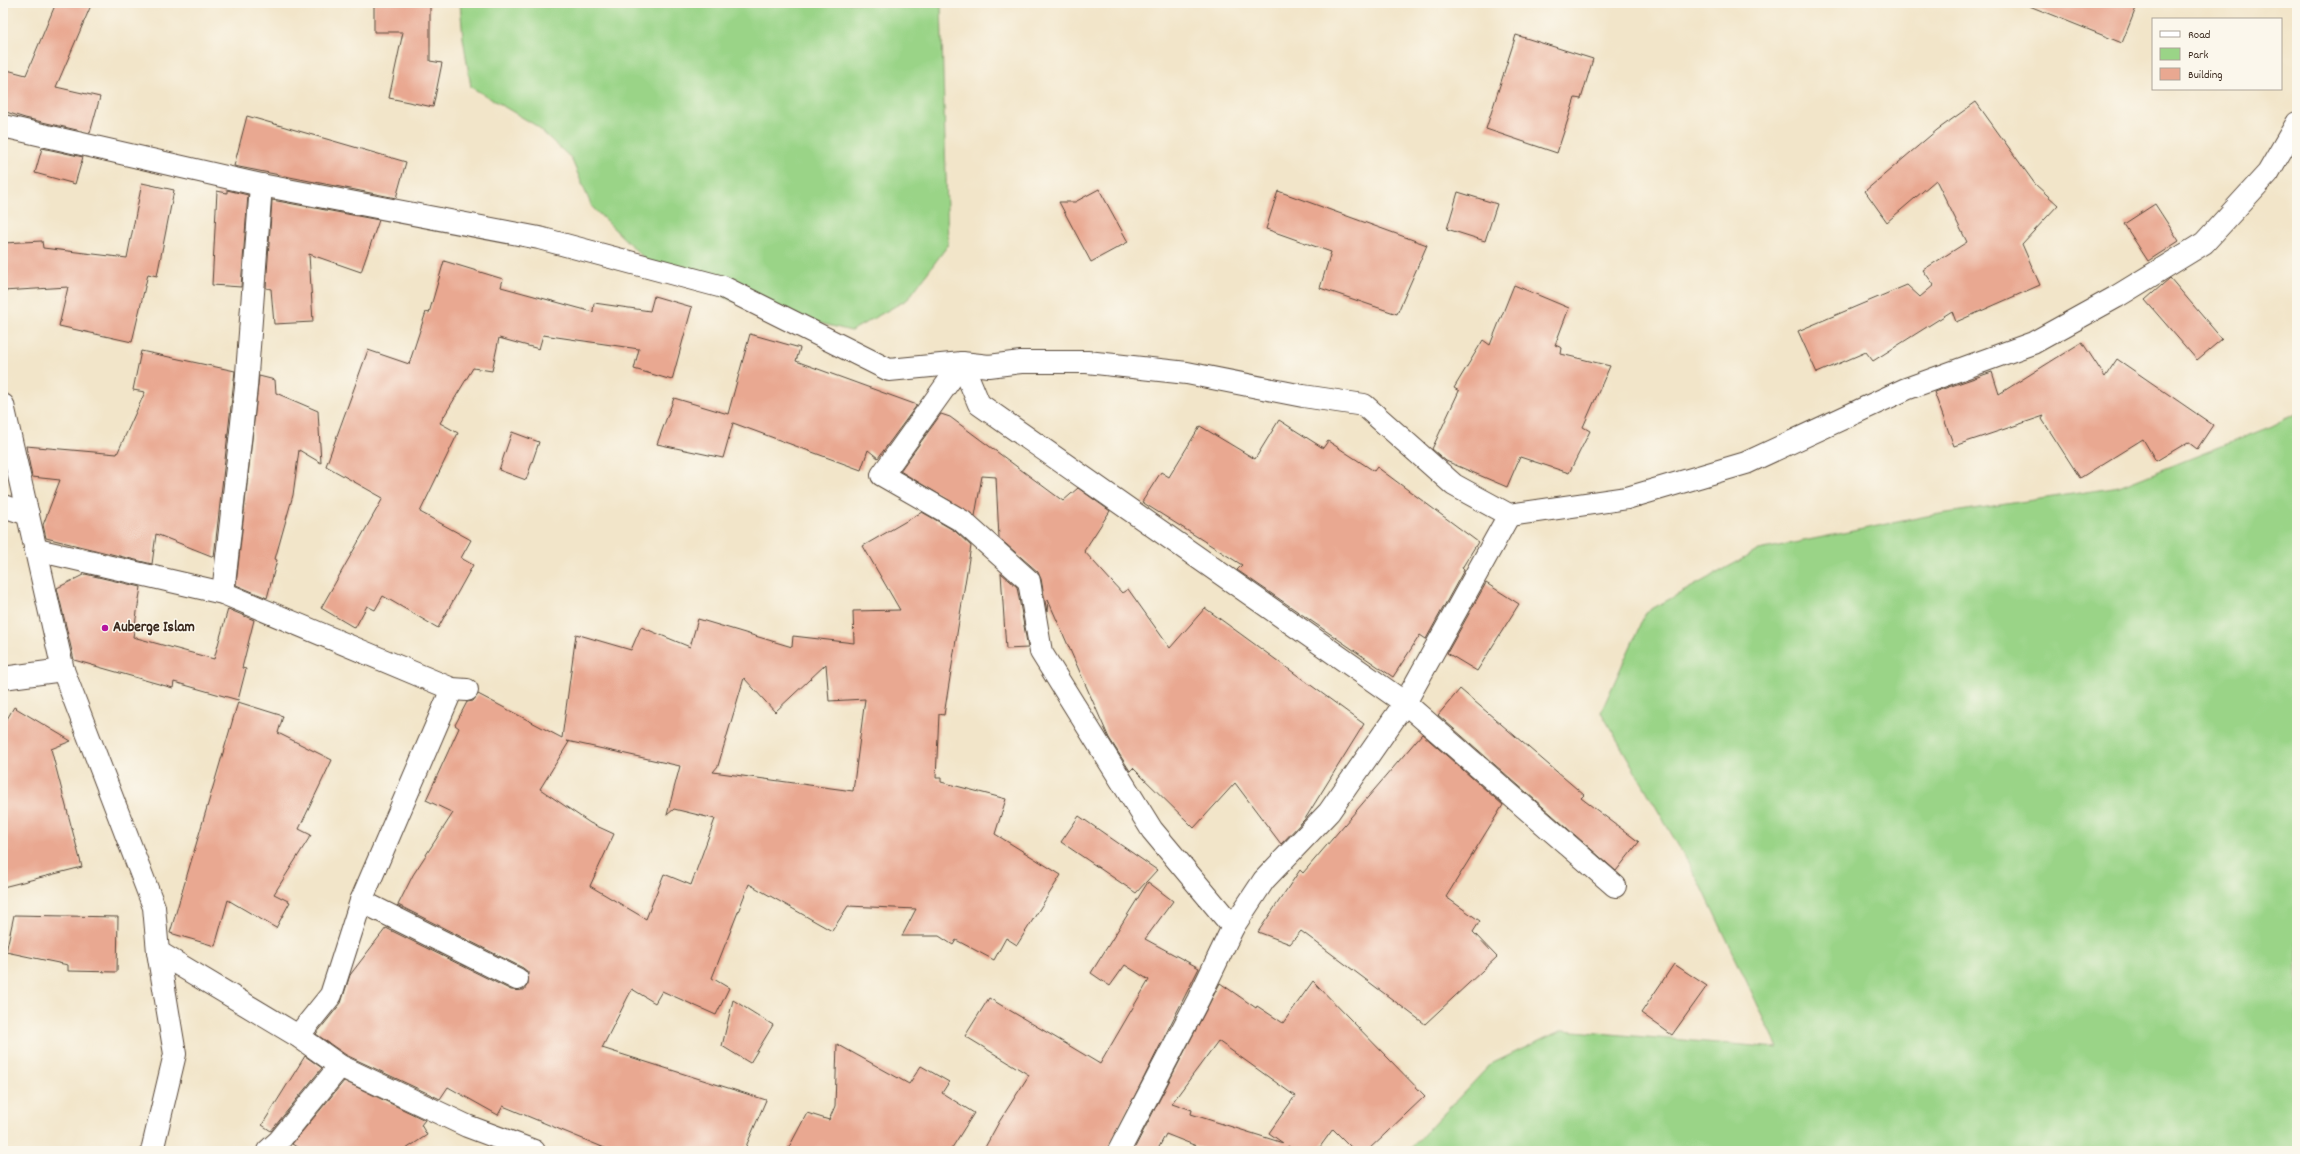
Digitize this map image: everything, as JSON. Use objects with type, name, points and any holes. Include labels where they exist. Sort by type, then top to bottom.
[{"type":"street","points":[[3,126],[261,185],[539,238],[723,287],[889,370],[962,363],[989,366],[1020,362],[1094,363],[1187,373],[1303,396],[1364,405],[1454,485],[1509,515],[1627,498],[1746,463],[1906,390],[2033,343],[2116,297],[2204,243],[2268,172],[2297,123]]},
{"type":"street","points":[[223,593],[246,387],[261,185]]},
{"type":"street","points":[[962,363],[979,404],[1405,703],[1615,886]]},
{"type":"street","points":[[962,363],[882,475],[962,521],[1029,581],[1041,652],[1152,830],[1232,927]]},
{"type":"street","points":[[3,405],[63,670],[154,907],[158,952],[175,1054],[152,1151]]},
{"type":"street","points":[[3,506],[28,514]]},
{"type":"street","points":[[1119,1151],[1198,1000],[1232,927],[1264,880],[1329,812],[1405,703],[1509,515]]},
{"type":"street","points":[[36,550],[223,593],[459,690],[361,901],[331,995],[298,1036]]},
{"type":"street","points":[[3,678],[63,670]]},
{"type":"street","points":[[361,901],[517,979]]},
{"type":"street","points":[[158,952],[298,1036],[340,1066],[467,1126],[534,1151]]},
{"type":"street","points":[[268,1151],[279,1141],[340,1066]]},
{"type":"green space","points":[[460,3],[941,3],[948,245],[908,299],[851,331],[730,300],[650,264],[592,207],[571,158],[535,125],[471,87],[463,38]]},
{"type":"green space","points":[[2297,413],[2297,1151],[1408,1151],[1491,1064],[1562,1030],[1778,1048],[1701,885],[1601,712],[1646,612],[1759,550],[1927,516],[2119,487],[2272,426]]},
{"type":"building","points":[[56,3],[92,3],[56,87],[100,97],[90,133],[25,118],[3,111],[3,69],[26,75]]},
{"type":"building","points":[[374,3],[430,3],[430,61],[442,63],[433,107],[389,98],[403,32],[374,32]]},
{"type":"building","points":[[2027,3],[2138,3],[2122,43],[2027,5]]},
{"type":"building","points":[[1516,35],[1593,59],[1581,99],[1575,98],[1557,153],[1486,129]]},
{"type":"building","points":[[1976,102],[2035,184],[2058,205],[2022,244],[2040,285],[1956,322],[1952,311],[1873,361],[1866,352],[1817,373],[1798,331],[1907,285],[1920,297],[1934,285],[1923,270],[1967,242],[1936,180],[1887,222],[1865,191],[1937,130]]},
{"type":"building","points":[[247,116],[406,162],[396,198],[234,166]]},
{"type":"building","points":[[42,148],[83,157],[75,184],[35,173]]},
{"type":"building","points":[[142,183],[174,190],[157,276],[148,274],[132,342],[59,326],[68,287],[3,291],[3,243],[42,241],[43,248],[127,258]]},
{"type":"building","points":[[1099,189],[1128,242],[1091,262],[1059,202],[1075,202]]},
{"type":"building","points":[[227,190],[248,195],[241,287],[212,285],[217,191],[227,193]]},
{"type":"building","points":[[1278,191],[1427,245],[1397,314],[1320,288],[1331,252],[1266,229]]},
{"type":"building","points":[[1458,192],[1497,204],[1485,241],[1447,229]]},
{"type":"building","points":[[272,200],[379,220],[361,272],[309,254],[313,322],[274,324],[271,289],[266,288]]},
{"type":"building","points":[[2155,204],[2179,241],[2148,261],[2124,224]]},
{"type":"building","points":[[444,261],[503,279],[501,287],[593,312],[594,303],[650,311],[654,296],[692,307],[672,380],[634,369],[639,349],[543,335],[539,349],[499,338],[492,371],[473,368],[440,423],[458,433],[420,512],[471,540],[461,558],[473,565],[438,628],[383,596],[375,610],[367,606],[355,628],[321,608],[383,498],[326,466],[368,350],[409,364],[426,312],[429,313]]},
{"type":"building","points":[[2170,278],[2222,339],[2197,360],[2145,300]]},
{"type":"building","points":[[1514,285],[1569,308],[1555,345],[1562,348],[1561,354],[1610,366],[1583,427],[1590,431],[1569,473],[1520,457],[1507,487],[1446,461],[1432,449],[1459,391],[1454,388],[1483,340],[1490,345]]},
{"type":"building","points":[[750,334],[800,348],[796,361],[917,405],[878,458],[868,450],[861,470],[733,423],[723,458],[657,444],[674,398],[728,414]]},
{"type":"building","points":[[2082,342],[2105,377],[2117,359],[2213,425],[2197,449],[2188,442],[2156,461],[2143,439],[2080,478],[2042,419],[2044,416],[1954,446],[1934,392],[1992,372],[1999,394]]},
{"type":"building","points":[[141,351],[235,371],[214,557],[156,534],[152,564],[46,538],[43,525],[60,480],[32,477],[26,446],[117,454],[145,392],[133,390]]},
{"type":"building","points":[[259,376],[275,380],[276,393],[318,411],[321,463],[299,450],[293,495],[275,559],[277,560],[267,598],[236,585]]},
{"type":"building","points":[[941,414],[950,417],[1063,501],[1078,488],[1110,511],[1084,551],[1122,593],[1128,589],[1170,648],[1205,608],[1364,724],[1305,819],[1281,844],[1235,783],[1194,828],[1133,768],[1130,771],[1109,738],[1048,600],[1047,612],[1041,579],[1038,572],[999,538],[996,477],[982,476],[975,516],[900,471]]},
{"type":"building","points":[[1279,420],[1323,448],[1328,441],[1374,471],[1377,467],[1478,542],[1462,568],[1464,570],[1426,639],[1420,635],[1393,677],[1237,570],[1242,565],[1142,502],[1161,472],[1169,477],[1200,426],[1255,459]]},
{"type":"building","points":[[512,432],[539,442],[526,480],[499,470]]},
{"type":"building","points":[[922,512],[955,531],[971,546],[944,715],[939,714],[936,778],[941,778],[941,782],[1006,799],[995,834],[1061,875],[1017,945],[1006,938],[994,960],[956,940],[953,945],[939,936],[902,936],[916,909],[848,906],[832,931],[749,884],[712,978],[729,988],[716,1015],[662,991],[655,1003],[632,989],[602,1048],[766,1100],[744,1151],[612,1151],[503,1106],[498,1115],[448,1087],[440,1099],[346,1055],[316,1034],[341,1003],[350,975],[386,928],[511,990],[524,990],[528,984],[528,972],[523,968],[398,905],[413,875],[453,813],[426,800],[459,728],[455,725],[467,702],[473,701],[478,694],[562,738],[576,634],[631,650],[641,627],[690,647],[698,619],[792,647],[793,636],[854,643],[853,611],[900,610],[863,546]],"holes":[[[826,664],[829,701],[865,699],[853,791],[713,772],[718,766],[744,678],[775,712]],[[567,741],[680,766],[667,815],[674,809],[715,819],[691,885],[664,874],[646,919],[590,886],[614,834],[590,823],[540,789],[569,742]]]},
{"type":"building","points":[[1001,573],[1017,587],[1028,648],[1006,649]]},
{"type":"building","points":[[85,574],[141,587],[133,637],[214,659],[228,609],[254,620],[242,668],[246,669],[238,700],[174,682],[173,688],[74,660],[57,588]]},
{"type":"building","points":[[1486,583],[1519,604],[1477,671],[1447,653]]},
{"type":"building","points":[[1460,689],[1584,795],[1581,798],[1639,842],[1616,871],[1438,715]]},
{"type":"building","points":[[238,702],[283,716],[278,733],[332,760],[299,829],[311,835],[274,894],[290,902],[276,928],[228,900],[215,946],[170,933]]},
{"type":"building","points":[[14,707],[71,741],[51,749],[82,867],[3,887],[3,726]]},
{"type":"building","points":[[1422,734],[1503,805],[1446,897],[1480,921],[1473,932],[1497,957],[1425,1024],[1301,931],[1290,944],[1258,932],[1300,870],[1303,873]]},
{"type":"building","points":[[1079,816],[1157,870],[1136,893],[1061,842]]},
{"type":"building","points":[[1148,882],[1173,901],[1145,939],[1199,968],[1107,1151],[983,1151],[999,1122],[1029,1075],[965,1036],[989,998],[1100,1064],[1149,980],[1125,965],[1110,986],[1091,973]]},
{"type":"building","points":[[14,915],[118,917],[117,972],[68,971],[68,965],[6,952]]},
{"type":"building","points":[[1674,964],[1707,986],[1672,1035],[1641,1013]]},
{"type":"building","points":[[1313,981],[1425,1096],[1367,1151],[1355,1151],[1333,1129],[1317,1151],[1295,1151],[1288,1146],[1287,1151],[1209,1151],[1166,1134],[1157,1151],[1133,1151],[1220,983],[1256,1008],[1257,1006],[1283,1023]],"holes":[[[1218,1041],[1295,1096],[1269,1133],[1283,1143],[1191,1114],[1192,1110],[1172,1103]]]},
{"type":"building","points":[[733,1000],[773,1025],[750,1063],[722,1046]]},
{"type":"building","points":[[837,1044],[909,1084],[921,1066],[949,1082],[942,1093],[974,1113],[950,1151],[787,1151],[807,1113],[829,1120],[835,1106]]},
{"type":"building","points":[[305,1056],[322,1068],[271,1131],[262,1125]]},
{"type":"building","points":[[344,1081],[425,1120],[421,1125],[427,1135],[403,1151],[303,1151],[292,1144]]},
{"type":"place","name":"Auberge Islam","points":[[105,628]]}]
